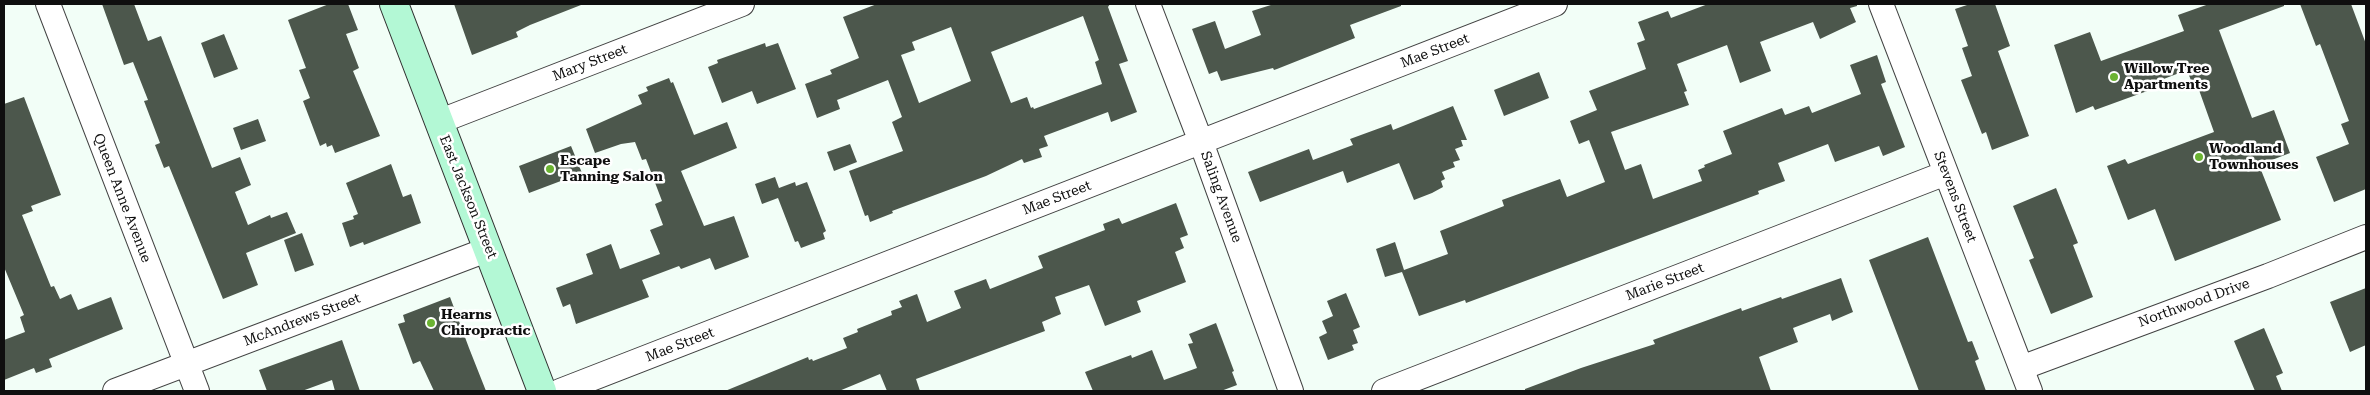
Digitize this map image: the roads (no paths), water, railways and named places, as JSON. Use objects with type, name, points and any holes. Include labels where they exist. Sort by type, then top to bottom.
[{"type":"street","name":"Queen Anne Avenue","points":[[48,4],[197,391]]},
{"type":"street","name":"East Jackson Street","points":[[394,4],[542,391]]},
{"type":"street","name":"Mary Street","points":[[438,122],[742,4]]},
{"type":"street","name":"Saling Avenue","points":[[1148,4],[1201,142],[1292,391]]},
{"type":"street","name":"Mae Street","points":[[560,391],[1555,4]]},
{"type":"street","name":"Stevens Street","points":[[1880,4],[2030,391]]},
{"type":"street","name":"Marie Street","points":[[1384,391],[1946,172]]},
{"type":"street","name":"Northwood Drive","points":[[2021,368],[2268,276],[2366,237]]},
{"type":"street","name":"McAndrews Street","points":[[115,391],[488,249]]},
{"type":"place","name":"Willow Tree Apartments","points":[[2114,77]]},
{"type":"place","name":"Woodland Townhouses","points":[[2199,157]]},
{"type":"place","name":"Escape Tanning Salon","points":[[550,169]]},
{"type":"place","name":"Hearns Chiropractic","points":[[431,323]]}]
